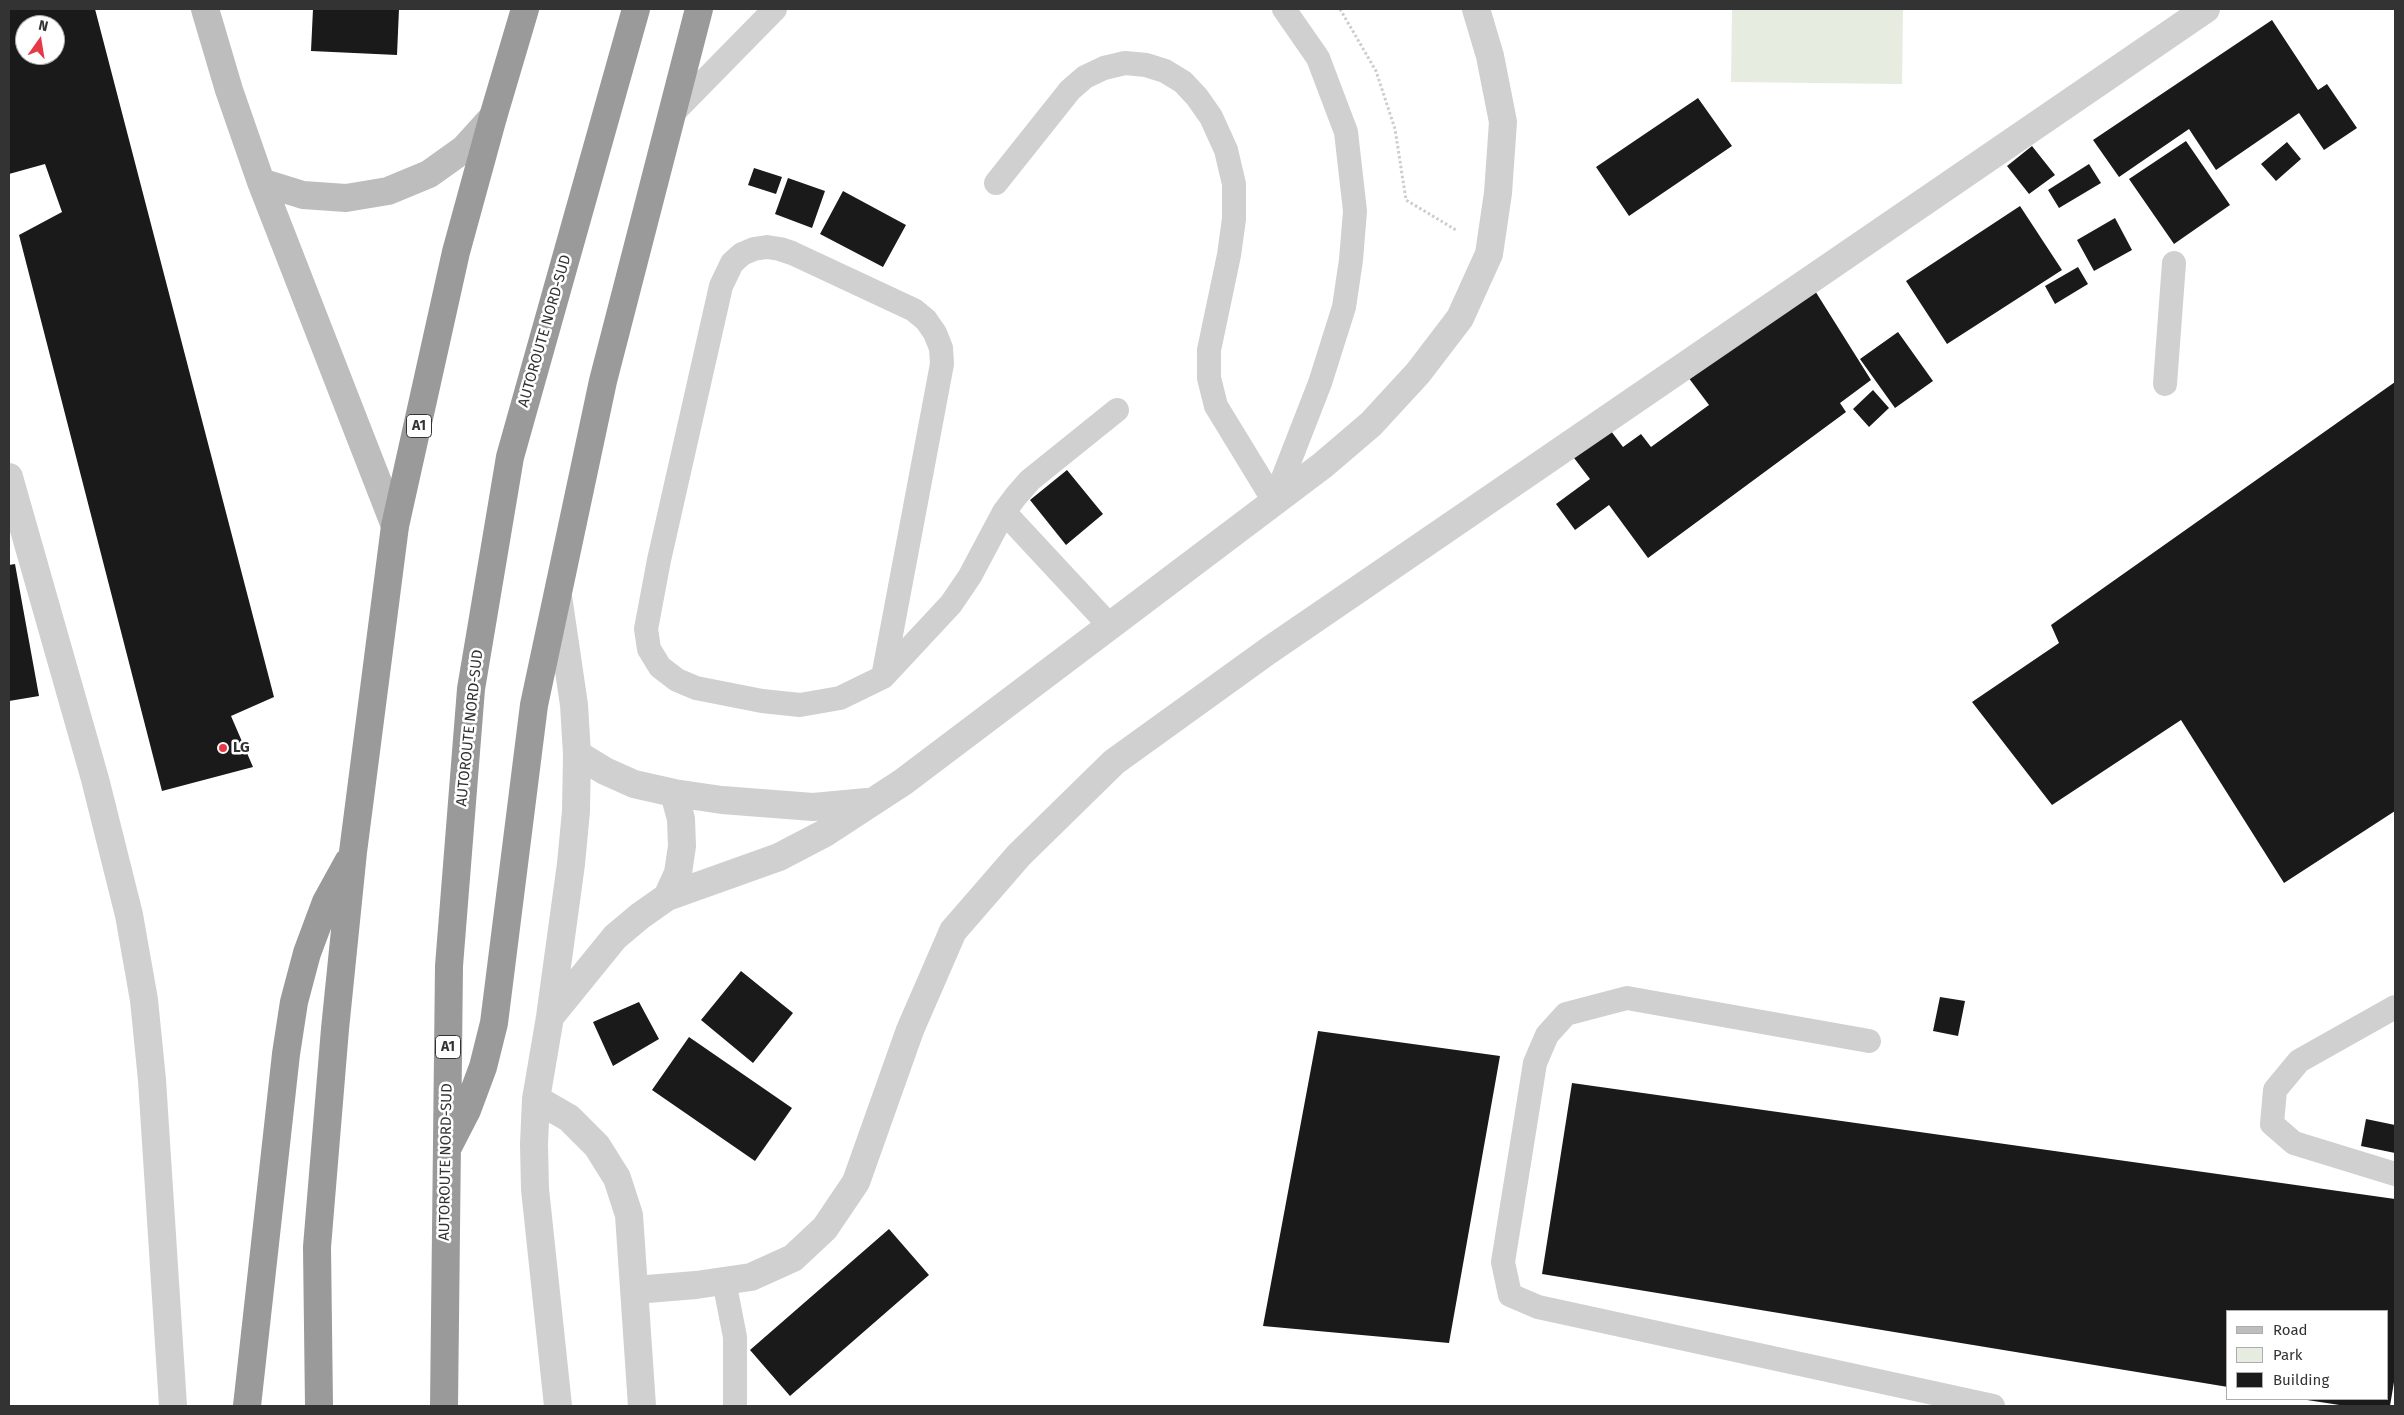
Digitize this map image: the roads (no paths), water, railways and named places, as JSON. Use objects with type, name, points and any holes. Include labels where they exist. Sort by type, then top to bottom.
[{"type":"highway","name":"A1","points":[[319,1406],[318,1247],[336,1029],[354,852],[395,526],[456,252],[493,116],[525,9]]},
{"type":"highway","name":"AUTOROUTE NORD-SUD","points":[[444,1406],[449,966],[471,689],[510,457],[636,9]]},
{"type":"highway","points":[[446,1151],[470,1102],[483,1067],[494,1023],[528,737],[557,591],[603,381],[699,9]]},
{"type":"highway","points":[[247,1406],[286,1054],[294,1002],[307,953],[326,902],[354,852]]},
{"type":"street","points":[[205,9],[229,90],[261,182],[395,526]]},
{"type":"street","points":[[550,1017],[587,969],[615,937],[667,897],[779,857],[825,833],[903,782],[1111,627],[1323,465],[1371,424],[1418,373],[1460,318],[1489,254],[1498,193],[1503,122],[1490,56],[1476,9]]},
{"type":"street","points":[[635,1290],[751,1277],[793,1258],[825,1228],[856,1182],[910,1030],[953,931],[1019,855],[1114,762],[1268,651],[2206,9]]},
{"type":"street","points":[[261,182],[303,195],[346,198],[388,191],[429,174],[464,149],[493,116]]},
{"type":"street","points":[[9,477],[94,779],[129,915],[144,1000],[152,1080],[173,1406]]},
{"type":"street","points":[[557,591],[574,705],[578,754],[571,864],[550,1017],[536,1099],[534,1144],[535,1190],[558,1406]]},
{"type":"street","points":[[578,754],[605,771],[634,784],[674,793],[722,800],[813,807],[874,801]]},
{"type":"street","points":[[667,897],[678,873],[682,846],[681,819],[674,793]]},
{"type":"street","points":[[536,1099],[569,1118],[597,1146],[617,1178],[629,1215],[642,1406]]},
{"type":"lane","points":[[671,115],[775,9]]},
{"type":"lane","points":[[1274,501],[1320,383],[1344,307],[1351,260],[1355,211],[1346,132],[1318,58],[1284,9]]},
{"type":"lane","points":[[996,182],[1070,90],[1085,77],[1104,68],[1125,63],[1146,65],[1165,70],[1183,82],[1197,97],[1211,117],[1226,150],[1234,184],[1234,218],[1229,256],[1210,350],[1209,378],[1216,406],[1274,501]]},
{"type":"lane","points":[[882,677],[942,364],[941,348],[935,333],[926,320],[914,310],[780,249],[767,247],[754,249],[742,254],[732,263],[721,286],[649,608],[646,629],[650,649],[660,667],[677,680],[696,688],[771,702],[800,705],[840,698],[882,677],[951,604],[970,576],[1004,512],[1030,480],[1117,410]]},
{"type":"lane","points":[[2165,384],[2174,263]]},
{"type":"lane","points":[[1004,512],[1111,627]]},
{"type":"lane","points":[[1869,1041],[1628,998],[1566,1014],[1547,1035],[1535,1063],[1503,1262],[1510,1295],[1538,1307],[1993,1406]]},
{"type":"lane","points":[[2395,1007],[2299,1061],[2275,1090],[2272,1124],[2294,1143],[2395,1174]]},
{"type":"lane","points":[[724,1281],[735,1337],[735,1406]]},
{"type":"place","name":"LG","points":[[223,748]]}]
